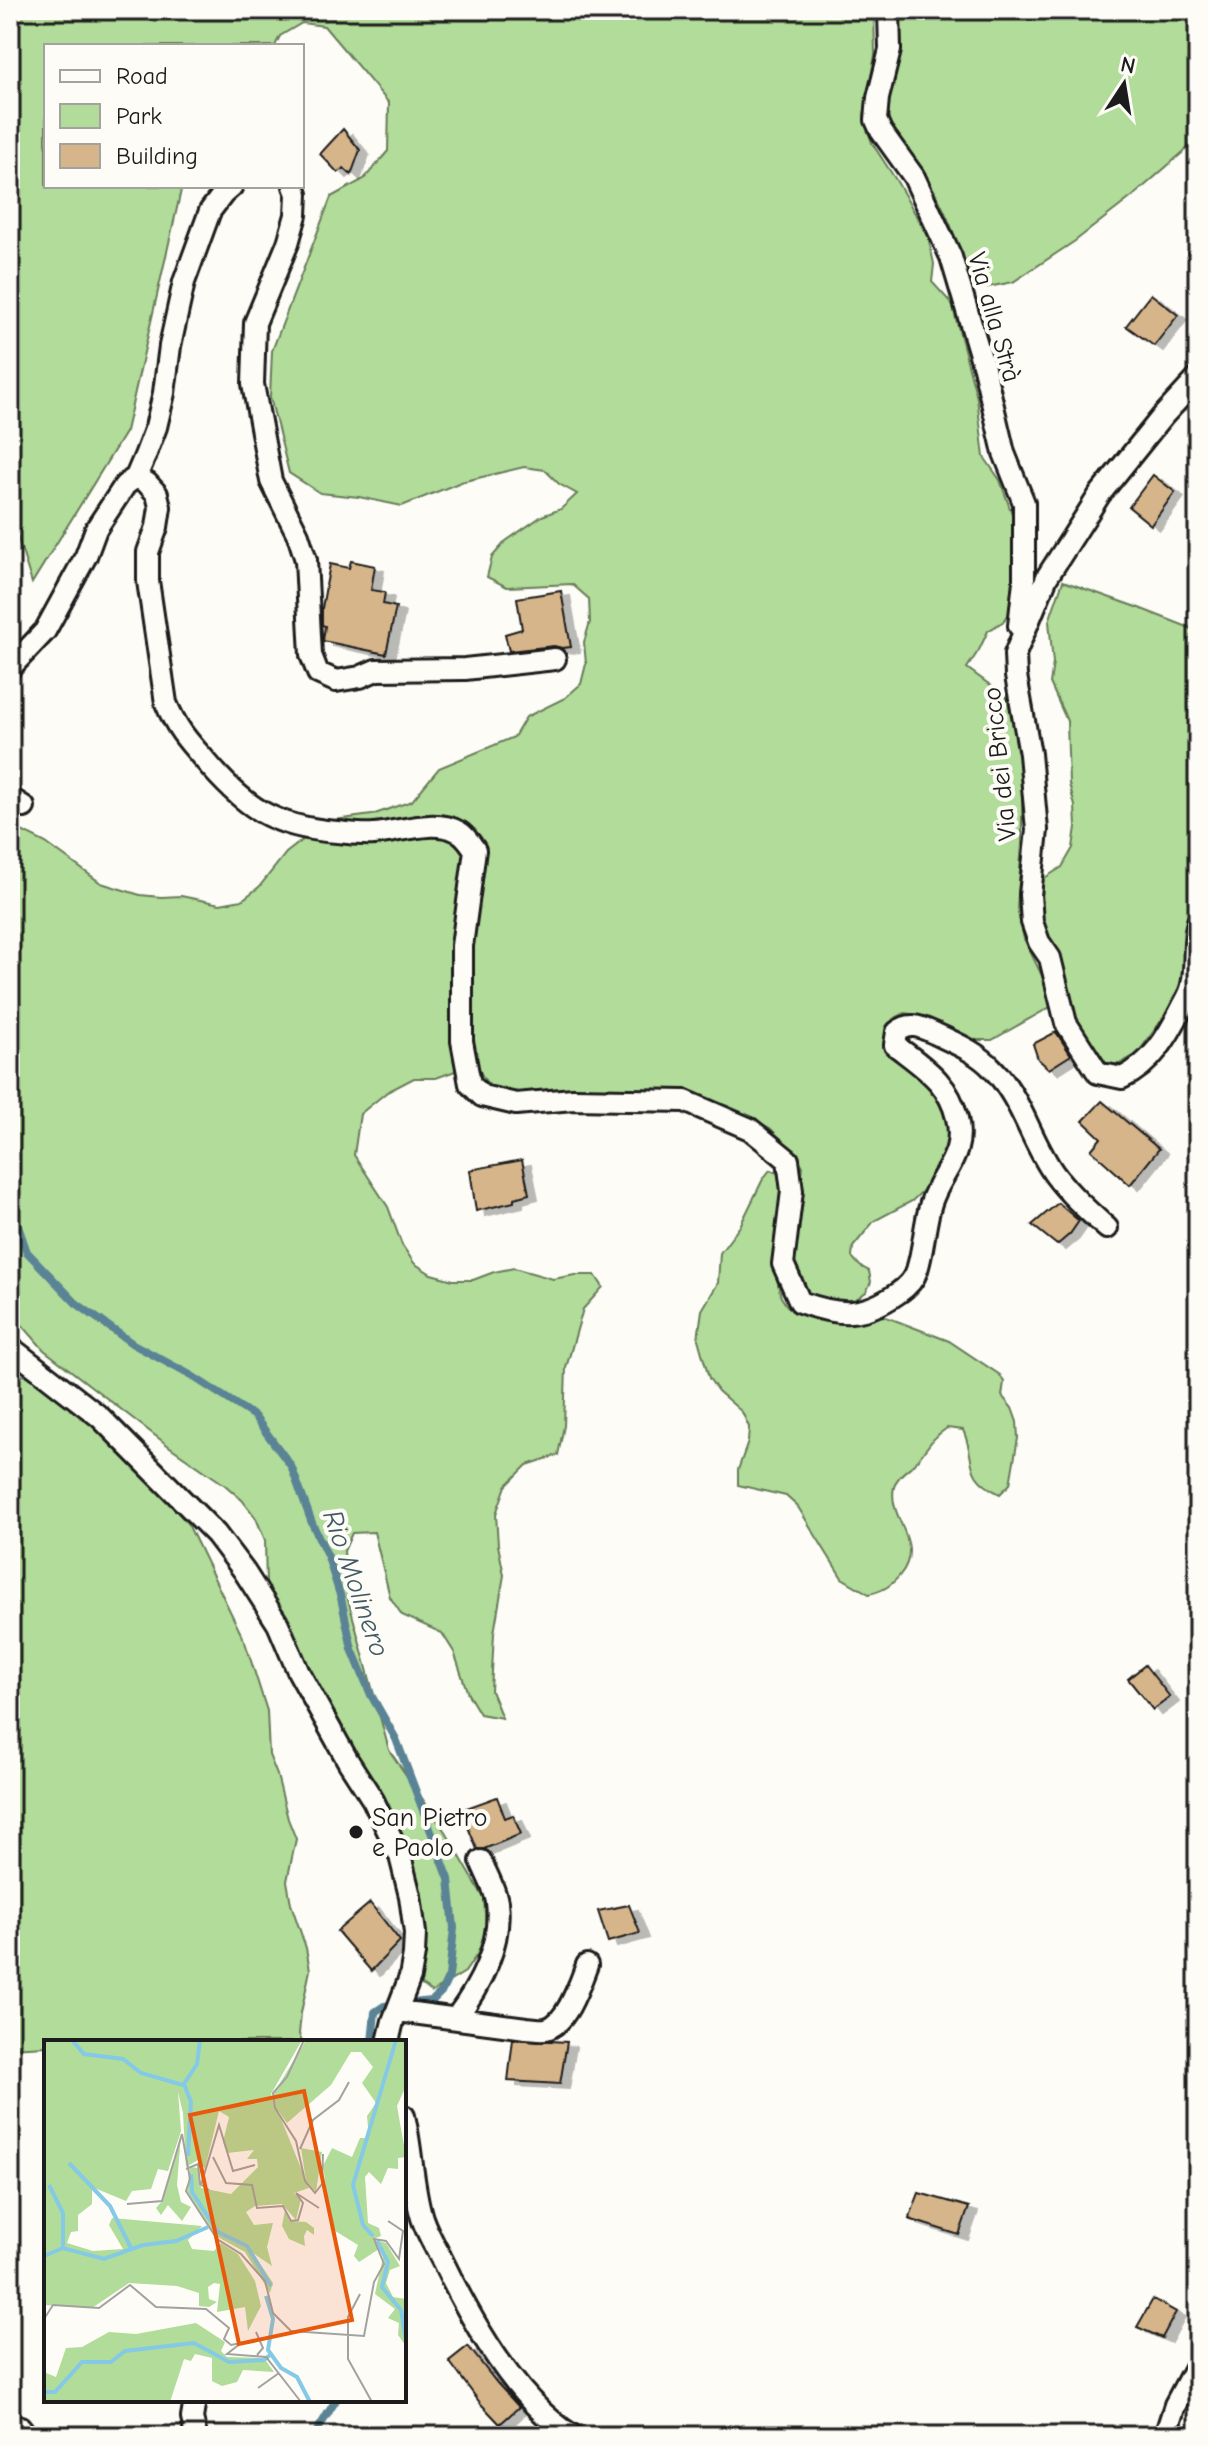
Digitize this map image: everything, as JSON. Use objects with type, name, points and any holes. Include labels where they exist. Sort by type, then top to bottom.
[{"type":"street","name":"Via alla Strà","points":[[889,10],[890,50],[876,120],[914,177],[951,257],[984,368],[1004,453],[1024,503],[1024,581],[1015,654]]},
{"type":"street","points":[[10,668],[45,631],[86,556],[96,529],[125,485],[136,477],[159,416],[184,282],[210,211],[230,188]]},
{"type":"street","points":[[295,188],[296,215],[288,243],[255,323],[253,384],[271,481],[298,535],[306,560],[311,655],[318,673],[336,681],[390,668],[465,669],[555,659]]},
{"type":"street","name":"Via dei Bricco","points":[[1198,378],[1100,494],[1047,577],[1015,654],[1030,754],[1037,830],[1030,895],[1032,922],[1039,942],[1050,958],[1066,1023],[1098,1073],[1122,1078],[1141,1067],[1160,1047],[1192,988],[1198,922]]},
{"type":"street","points":[[136,477],[157,494],[160,507],[148,552],[148,581],[166,703],[185,740],[213,772],[249,806],[303,829],[373,834],[443,827],[461,832],[475,850],[462,946],[462,1041],[470,1084],[482,1096],[516,1104],[573,1099],[685,1101],[750,1129],[788,1160],[792,1191],[783,1264],[800,1302],[826,1311],[867,1311],[907,1286],[917,1272],[930,1205],[959,1145],[957,1118],[945,1088],[932,1072],[895,1045],[897,1032],[904,1026],[915,1025],[962,1045],[993,1068],[1010,1090],[1041,1154],[1055,1175],[1079,1204],[1107,1228]]},
{"type":"street","points":[[10,1345],[100,1417],[216,1534],[278,1624],[298,1671],[373,1800],[400,1856],[410,1896],[415,1933],[414,1954],[388,2040]]},
{"type":"street","points":[[456,2018],[488,1962],[497,1930],[497,1900],[481,1861]]},
{"type":"street","points":[[401,2002],[456,2018],[547,2029],[567,2009],[577,1993],[587,1965]]},
{"type":"street","points":[[406,2127],[423,2222],[456,2290],[500,2361],[529,2399],[558,2427],[573,2436]]},
{"type":"street","points":[[1165,2436],[1175,2405],[1198,2362]]},
{"type":"street","points":[[195,2402],[192,2418],[196,2436]]},
{"type":"street","points":[[10,2428],[20,2427],[27,2436]]},
{"type":"green space","points":[[10,10],[874,10],[875,55],[864,116],[872,143],[928,236],[934,264],[932,282],[952,304],[977,398],[984,457],[1000,480],[1013,517],[1020,558],[1012,609],[1004,621],[988,631],[967,668],[1009,699],[1013,709],[1019,736],[1022,783],[1022,844],[1017,908],[1024,939],[1047,986],[1052,1006],[992,1040],[976,1040],[948,1031],[916,1015],[905,1013],[893,1019],[886,1030],[885,1043],[894,1056],[934,1082],[952,1129],[949,1151],[933,1181],[912,1201],[874,1221],[853,1247],[852,1257],[869,1271],[871,1282],[866,1292],[849,1304],[807,1299],[791,1259],[803,1166],[770,1128],[744,1114],[702,1101],[519,1098],[496,1090],[480,1071],[458,1070],[436,1078],[414,1078],[387,1092],[360,1114],[354,1155],[388,1207],[402,1245],[414,1263],[431,1274],[453,1280],[473,1280],[514,1268],[553,1279],[595,1275],[603,1287],[583,1309],[566,1368],[564,1426],[558,1455],[527,1465],[506,1486],[496,1514],[504,1575],[494,1633],[491,1691],[502,1718],[480,1714],[468,1694],[454,1652],[442,1633],[402,1615],[390,1597],[374,1532],[352,1533],[344,1551],[348,1599],[389,1750],[448,1836],[484,1898],[486,1928],[478,1953],[465,1972],[432,1992],[420,1984],[425,1938],[416,1879],[393,1814],[345,1733],[266,1586],[265,1540],[256,1518],[225,1485],[170,1447],[44,1350],[10,1311],[10,825],[46,843],[101,883],[140,895],[181,896],[220,904],[242,900],[259,887],[286,853],[327,821],[372,815],[412,801],[439,768],[514,737],[526,717],[565,698],[581,684],[586,664],[584,642],[590,622],[589,599],[572,584],[507,587],[487,577],[492,557],[506,541],[542,516],[561,509],[577,494],[559,484],[545,470],[524,467],[461,482],[402,506],[320,493],[289,473],[270,397],[272,351],[331,197],[364,179],[388,151],[389,103],[324,26],[302,23],[280,36],[276,44],[44,44],[44,188],[182,188],[126,431],[32,583],[10,513]]},
{"type":"green space","points":[[900,10],[1198,10],[1198,139],[1075,241],[1013,282],[973,290],[946,213],[887,118],[902,51]]},
{"type":"green space","points":[[1063,581],[1198,631],[1198,891],[1185,929],[1183,975],[1172,1006],[1137,1054],[1119,1064],[1108,1064],[1099,1059],[1073,1016],[1041,923],[1043,879],[1062,867],[1073,848],[1076,827],[1069,784],[1067,721],[1050,683],[1053,663],[1049,621]]},
{"type":"green space","points":[[770,1170],[780,1174],[784,1198],[774,1266],[781,1297],[787,1306],[805,1316],[826,1321],[879,1315],[949,1341],[1000,1375],[1004,1382],[1002,1396],[1012,1408],[1017,1422],[1018,1438],[1010,1484],[1000,1494],[975,1474],[963,1430],[947,1428],[941,1432],[900,1477],[895,1483],[893,1499],[908,1541],[907,1563],[890,1585],[869,1594],[842,1578],[798,1507],[786,1496],[738,1485],[738,1470],[748,1442],[749,1427],[742,1412],[718,1391],[709,1378],[698,1339],[702,1310],[718,1283],[720,1253],[740,1226]]},
{"type":"green space","points":[[13,1374],[34,1377],[131,1458],[188,1524],[245,1642],[267,1711],[269,1755],[296,1839],[287,1881],[310,1970],[301,2013],[301,2040],[44,2040],[44,2046],[10,2048],[10,1377]]},
{"type":"building","points":[[343,129],[360,150],[351,175],[344,168],[338,173],[320,154]]},
{"type":"building","points":[[1151,294],[1178,315],[1154,346],[1126,326]]},
{"type":"building","points":[[1153,475],[1175,492],[1151,525],[1129,507]]},
{"type":"building","points":[[351,561],[375,566],[371,590],[385,592],[383,604],[396,607],[386,654],[323,641],[325,626],[322,625],[322,608],[330,564],[349,568]]},
{"type":"building","points":[[561,591],[571,647],[509,651],[505,634],[522,629],[517,598]]},
{"type":"building","points":[[1056,1032],[1071,1055],[1049,1069],[1038,1059],[1033,1044]]},
{"type":"building","points":[[1102,1101],[1159,1149],[1130,1185],[1091,1150],[1101,1138],[1083,1121]]},
{"type":"building","points":[[522,1160],[529,1194],[514,1198],[514,1202],[476,1211],[470,1170]]},
{"type":"building","points":[[1058,1203],[1079,1221],[1057,1245],[1032,1225]]},
{"type":"building","points":[[1145,1665],[1170,1697],[1153,1710],[1128,1679]]},
{"type":"building","points":[[497,1797],[505,1818],[513,1815],[521,1834],[477,1849],[461,1810]]},
{"type":"building","points":[[370,1903],[400,1941],[371,1971],[337,1931]]},
{"type":"building","points":[[629,1905],[640,1933],[608,1942],[598,1911]]},
{"type":"building","points":[[513,2039],[567,2042],[560,2084],[508,2081]]},
{"type":"building","points":[[919,2193],[969,2207],[959,2235],[909,2219]]},
{"type":"building","points":[[1153,2299],[1176,2312],[1162,2338],[1137,2327]]},
{"type":"building","points":[[468,2346],[519,2407],[500,2424],[449,2361]]},
{"type":"waterway","name":"Rio Molinero","points":[[10,1203],[27,1252],[76,1303],[133,1344],[192,1376],[254,1416],[291,1466],[328,1557],[352,1649],[371,1695],[396,1739],[449,1879],[454,1928],[449,1976],[442,1991],[432,2001],[384,2006],[375,2012],[372,2040]]},
{"type":"waterway","name":"Rio Molinero","points":[[314,2436],[335,2402]]},
{"type":"place","name":"San Pietro e Paolo","points":[[356,1832]]}]
